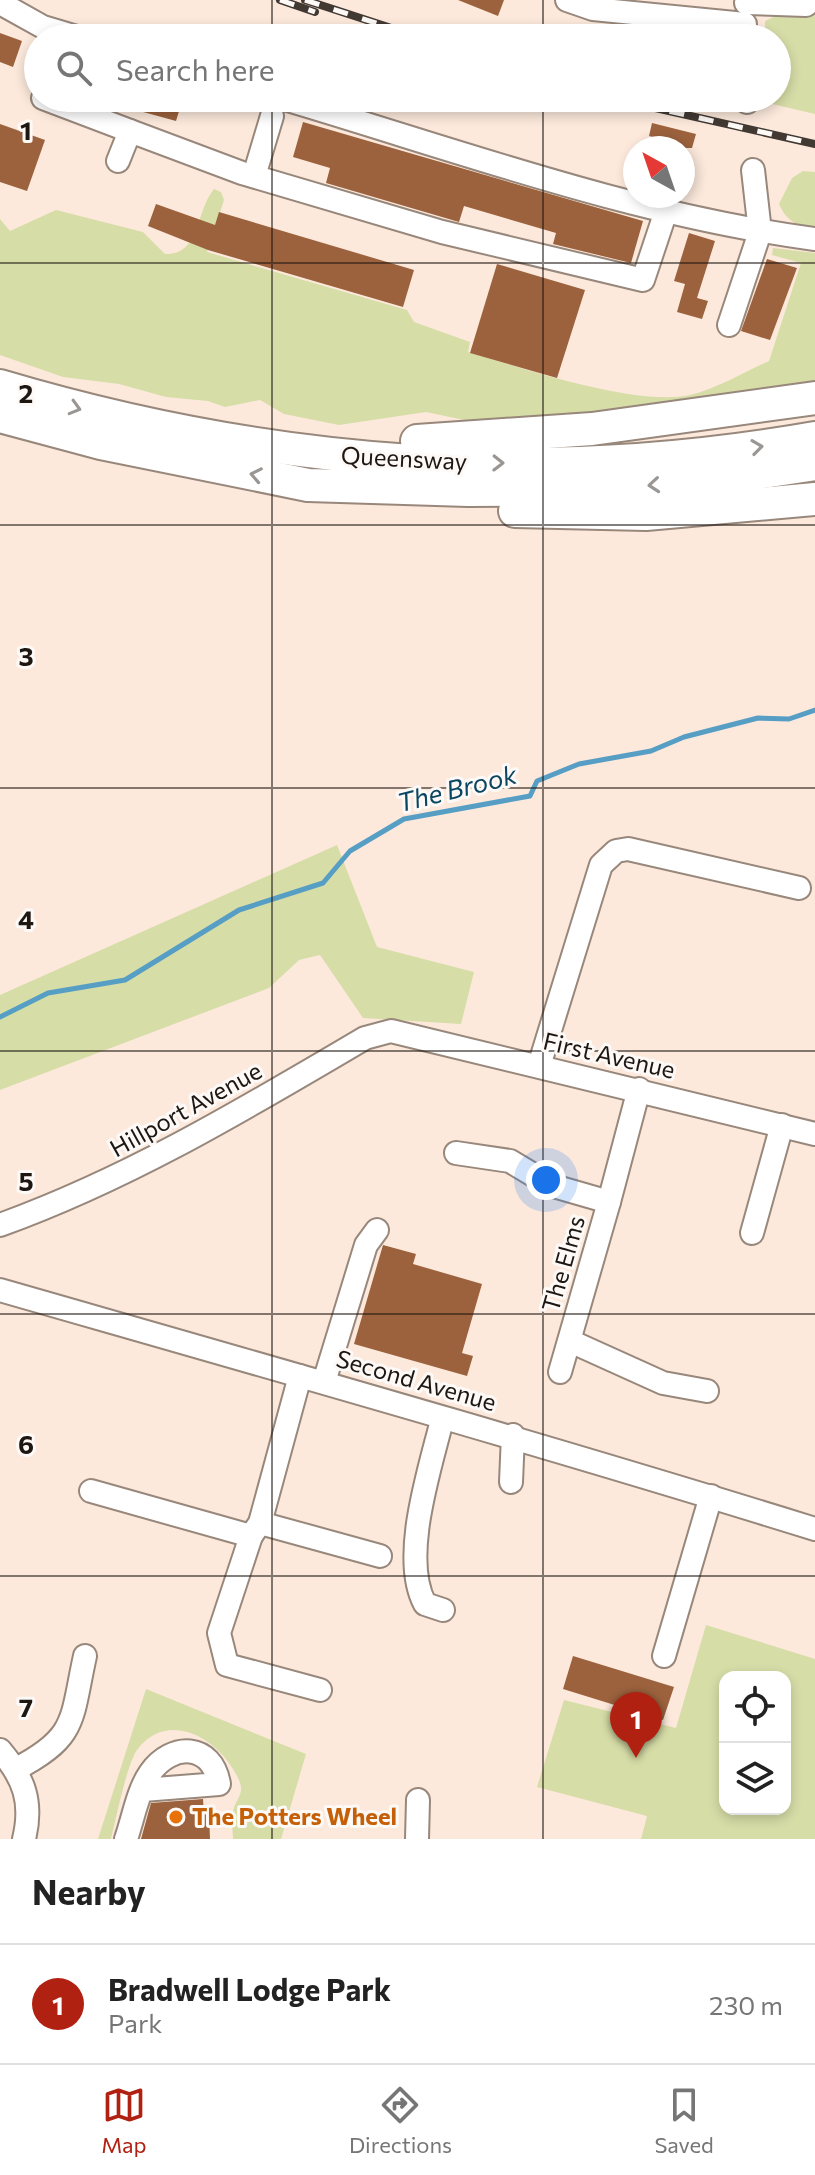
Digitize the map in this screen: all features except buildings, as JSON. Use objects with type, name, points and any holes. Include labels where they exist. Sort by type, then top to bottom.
[{"type":"highway","name":"Queensway","points":[[0,386],[84,411],[200,437],[373,461],[544,464],[693,455],[815,438]]},
{"type":"highway","points":[[200,437],[438,441],[499,438],[592,429],[815,398]]},
{"type":"highway","name":"Queensway","points":[[0,416],[101,443],[308,485],[468,490],[607,489],[710,480],[815,464]]},
{"type":"highway","points":[[308,485],[496,510],[646,514],[815,499]]},
{"type":"street","points":[[571,1],[708,20],[745,16],[789,2],[806,5],[812,0]]},
{"type":"street","points":[[0,3],[38,24]]},
{"type":"street","points":[[79,112],[254,176],[442,232],[643,280],[666,211]]},
{"type":"street","points":[[254,176],[274,112]]},
{"type":"street","points":[[295,112],[666,211],[760,232],[815,239]]},
{"type":"street","points":[[118,161],[130,131]]},
{"type":"street","points":[[729,325],[760,232],[753,170]]},
{"type":"street","points":[[539,1066],[601,865],[616,851],[628,849],[799,888]]},
{"type":"street","name":"First Avenue","points":[[391,1031],[815,1134]]},
{"type":"street","name":"Hillport Avenue","points":[[0,1225],[74,1198],[130,1171],[365,1038],[391,1031]]},
{"type":"street","name":"The Elms","points":[[560,1372],[639,1089]]},
{"type":"street","points":[[752,1233],[782,1125]]},
{"type":"street","points":[[456,1153],[510,1161],[550,1185],[609,1202]]},
{"type":"street","points":[[324,1382],[366,1245],[377,1230]]},
{"type":"street","name":"Second Avenue","points":[[0,1290],[324,1382],[442,1420],[513,1435],[815,1529]]},
{"type":"street","name":"The Elms","points":[[570,1341],[663,1383],[707,1391]]},
{"type":"street","points":[[300,1376],[255,1530],[219,1633],[227,1665],[311,1682]]},
{"type":"street","points":[[442,1420],[425,1489],[415,1569],[418,1591],[425,1604],[443,1610]]},
{"type":"street","points":[[511,1482],[513,1435]]},
{"type":"street","points":[[91,1491],[380,1556]]},
{"type":"street","points":[[664,1656],[711,1496]]},
{"type":"street","points":[[16,1769],[52,1749],[64,1736],[85,1656]]},
{"type":"street","points":[[0,1750],[16,1769],[29,1812],[24,1839]]},
{"type":"street","points":[[126,1839],[143,1790]]},
{"type":"street","points":[[417,1839],[418,1800]]},
{"type":"green space","points":[[788,10],[815,10],[815,114],[791,108],[791,24],[765,24],[765,21]]},
{"type":"green space","points":[[803,171],[815,172],[815,230],[793,222],[779,204],[792,178]]},
{"type":"green space","points":[[214,189],[221,192],[224,200],[207,252],[407,310],[414,322],[470,342],[468,352],[579,384],[640,396],[690,395],[720,385],[769,361],[801,263],[772,255],[773,248],[815,253],[815,388],[488,425],[426,412],[339,425],[284,414],[260,400],[225,407],[208,401],[166,397],[119,384],[63,377],[0,355],[0,219],[10,231],[56,210],[143,232],[165,254],[185,248]]},
{"type":"green space","points":[[337,845],[377,947],[474,972],[461,1024],[363,1018],[320,955],[299,960],[269,988],[0,1090],[0,995]]},
{"type":"green space","points":[[706,1625],[815,1659],[815,1839],[641,1839],[647,1816],[537,1787],[564,1700],[676,1728]]},
{"type":"green space","points":[[146,1689],[306,1754],[281,1839],[233,1839],[232,1816],[241,1791],[237,1776],[210,1743],[185,1731],[172,1730],[160,1732],[137,1750],[126,1779],[111,1839],[98,1839]]},
{"type":"waterway","name":"The Brook","points":[[0,1017],[48,993],[125,980],[239,910],[323,883],[350,851],[404,819],[530,796],[537,781],[579,764],[651,751],[684,737],[758,718],[789,719],[815,710]]},
{"type":"railway","points":[[280,0],[315,12]]},
{"type":"railway","points":[[305,0],[379,24]]},
{"type":"railway","points":[[673,112],[815,144]]},
{"type":"place","name":"Bradwell Lodge Park","points":[[636,1758]]},
{"type":"place","name":"The Potters Wheel","points":[[176,1817]]}]
